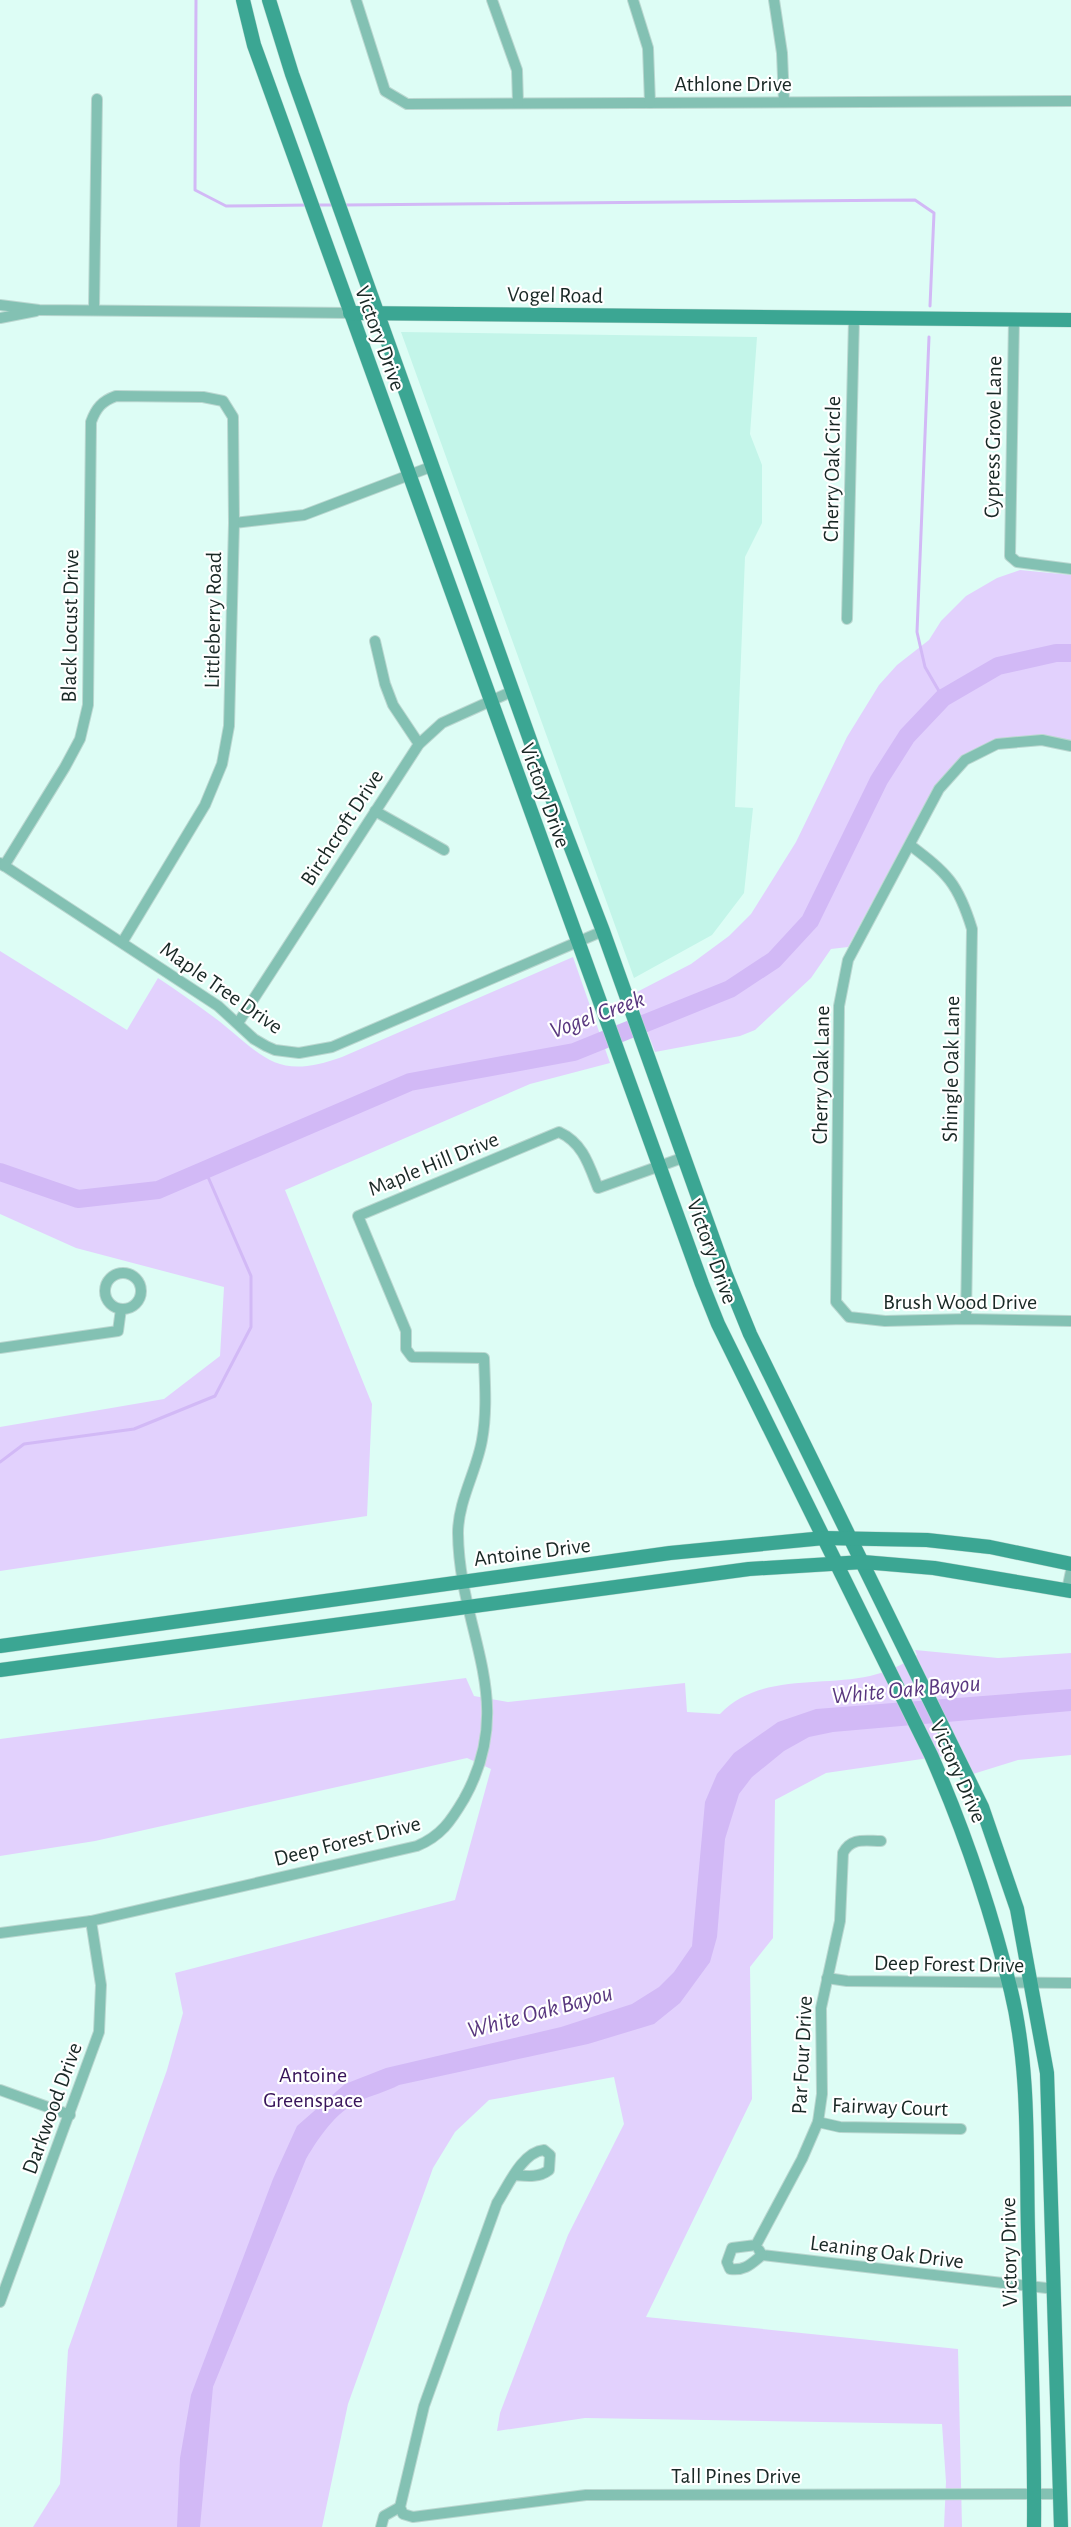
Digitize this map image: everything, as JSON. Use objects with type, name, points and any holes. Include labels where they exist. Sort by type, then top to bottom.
[{"type":"main road","name":"Victory Drive","points":[[243,0],[254,45],[489,702],[707,1296],[931,1755],[960,1820],[991,1912],[1008,1982],[1021,2053],[1034,2527]]},
{"type":"main road","name":"Victory Drive","points":[[269,0],[292,74],[345,223],[726,1275],[776,1386],[982,1807],[1017,1909],[1047,2073],[1061,2527]]},
{"type":"main road","name":"Vogel Road","points":[[350,313],[1071,320]]},
{"type":"main road","points":[[756,1400],[776,1386]]},
{"type":"main road","name":"Antoine Drive","points":[[0,1646],[670,1553],[824,1538],[927,1540],[984,1546],[1071,1564]]},
{"type":"main road","points":[[607,1562],[615,1587]]},
{"type":"main road","name":"Antoine Drive","points":[[0,1670],[749,1569],[863,1562],[934,1568],[1069,1591]]},
{"type":"main road","points":[[257,1609],[260,1635]]},
{"type":"main road","points":[[51,1638],[54,1663]]},
{"type":"main road","points":[[960,1820],[982,1807]]},
{"type":"street","name":"Athlone Drive","points":[[356,0],[385,91],[396,100],[407,104],[1071,101]]},
{"type":"street","points":[[492,0],[517,70],[518,103]]},
{"type":"street","points":[[633,0],[648,48],[650,103]]},
{"type":"street","points":[[774,0],[782,53],[784,102]]},
{"type":"street","points":[[94,309],[97,99]]},
{"type":"street","name":"Vogel Road","points":[[0,304],[39,310],[350,313]]},
{"type":"street","name":"Vogel Road","points":[[0,318],[39,310]]},
{"type":"street","name":"Cherry Oak Circle","points":[[847,619],[854,319]]},
{"type":"street","name":"Cypress Grove Lane","points":[[1014,319],[1010,556],[1017,562],[1071,568]]},
{"type":"street","name":"Littleberry Road","points":[[100,405],[116,396],[203,397],[223,401],[234,417],[229,726],[222,764],[205,805],[123,941]]},
{"type":"street","name":"Black Locust Drive","points":[[2,865],[65,767],[80,739],[88,705],[92,422],[100,405]]},
{"type":"street","points":[[234,523],[303,515],[433,466]]},
{"type":"street","points":[[375,641],[393,705],[419,744]]},
{"type":"street","name":"Birchcroft Drive","points":[[238,1023],[419,744],[442,723],[513,691]]},
{"type":"street","name":"Cherry Oak Lane","points":[[849,1317],[836,1302],[839,1006],[849,960],[939,789],[965,760],[997,744],[1042,740],[1071,746]]},
{"type":"street","points":[[375,811],[444,850]]},
{"type":"street","name":"Shingle Oak Lane","points":[[909,845],[944,871],[963,898],[972,929],[966,1319]]},
{"type":"street","name":"Maple Tree Drive","points":[[2,865],[123,941],[218,1006],[254,1039],[275,1050],[299,1053],[332,1047],[603,931]]},
{"type":"street","name":"Maple Hill Drive","points":[[462,1582],[458,1530],[482,1441],[485,1411],[484,1358],[412,1357],[406,1349],[406,1331],[358,1215],[559,1132],[572,1138],[583,1153],[598,1188],[685,1157]]},
{"type":"street","points":[[0,1348],[118,1331],[121,1309]]},
{"type":"street","name":"Brush Wood Drive","points":[[849,1317],[885,1321],[966,1319],[1071,1321]]},
{"type":"street","points":[[1069,1591],[1071,1571]]},
{"type":"street","name":"Deep Forest Drive","points":[[0,1933],[91,1921],[417,1846],[436,1839],[458,1810],[476,1776],[484,1752],[488,1720],[485,1675],[462,1582]]},
{"type":"street","name":"Par Four Drive","points":[[756,2245],[797,2169],[818,2122],[822,2094],[821,2008],[840,1921],[843,1853],[847,1845],[854,1841],[881,1841]]},
{"type":"street","name":"Darkwood Drive","points":[[0,2302],[70,2115],[94,2047],[101,2018],[101,1985],[91,1921]]},
{"type":"street","name":"Deep Forest Drive","points":[[827,1978],[847,1981],[1071,1983]]},
{"type":"street","points":[[0,2090],[70,2115]]},
{"type":"street","name":"Fairway Court","points":[[818,2122],[840,2127],[961,2129]]},
{"type":"street","points":[[404,2527],[412,2517],[403,2514],[400,2507],[424,2406],[488,2228],[498,2203],[514,2175]]},
{"type":"street","points":[[756,2245],[762,2255],[747,2268],[730,2269],[727,2262],[732,2248],[756,2245]]},
{"type":"street","name":"Leaning Oak Drive","points":[[762,2255],[1029,2288],[1055,2289]]},
{"type":"street","name":"Tall Pines Drive","points":[[412,2517],[586,2495],[1034,2496],[1061,2494]]},
{"type":"street","points":[[381,2527],[384,2516],[400,2507]]},
{"type":"shaded area","points":[[401,332],[757,337],[750,434],[762,465],[762,523],[745,557],[735,807],[753,808],[744,893],[712,935],[634,978]]},
{"type":"shaded area","points":[[1071,1689],[1071,1711],[833,1732],[809,1737],[784,1751],[752,1777],[739,1794],[725,1839],[717,1937],[710,1962],[680,2003],[654,2024],[588,2044],[399,2085],[359,2101],[342,2112],[322,2134],[306,2159],[213,2387],[200,2527],[177,2527],[180,2458],[191,2395],[273,2179],[297,2126],[345,2084],[386,2068],[561,2027],[632,2004],[659,1987],[674,1972],[692,1946],[705,1802],[717,1774],[734,1753],[778,1722],[816,1709]]},
{"type":"green space","points":[[1020,570],[1071,575],[1071,741],[1035,736],[1001,739],[954,764],[934,787],[848,947],[831,949],[811,978],[755,1030],[740,1036],[655,1052],[633,994],[691,964],[729,936],[751,914],[796,842],[847,737],[879,685],[897,665],[929,640],[941,621],[966,596],[997,578]]},
{"type":"green space","points":[[0,951],[127,1030],[158,978],[262,1055],[287,1066],[320,1064],[342,1057],[573,957],[610,1063],[530,1084],[285,1190],[372,1404],[367,1516],[0,1571],[0,1427],[164,1399],[220,1356],[224,1287],[76,1248],[0,1214]]},
{"type":"green space","name":"Antoine Greenspace","points":[[915,1650],[998,1658],[1071,1653],[1071,1755],[1018,1760],[973,1774],[963,1753],[826,1773],[775,1800],[773,1938],[750,1967],[752,2099],[646,2317],[958,2349],[962,2527],[944,2527],[946,2482],[942,2424],[585,2418],[497,2431],[500,2413],[568,2235],[624,2124],[614,2077],[489,2100],[455,2132],[433,2168],[348,2404],[322,2527],[33,2527],[60,2484],[68,2350],[167,2070],[183,2013],[175,1973],[455,1900],[491,1769],[467,1758],[95,1841],[0,1856],[0,1739],[466,1678],[474,1696],[508,1702],[685,1683],[687,1712],[720,1714],[736,1701],[753,1692],[772,1687],[851,1679],[883,1672],[917,1655]]},
{"type":"waterway","points":[[196,0],[195,190],[226,206],[308,205]]},
{"type":"waterway","points":[[345,205],[915,200],[934,213],[930,306]]},
{"type":"waterway","points":[[318,205],[335,205]]},
{"type":"waterway","points":[[929,337],[917,632],[925,667],[943,698]]},
{"type":"waterway","name":"Vogel Creek","points":[[0,1172],[78,1199],[158,1190],[410,1082],[574,1052],[730,989],[774,960],[810,921],[879,780],[907,736],[943,698],[998,666],[1056,653],[1071,653]]},
{"type":"waterway","points":[[0,1462],[24,1444],[134,1429],[215,1396],[251,1327],[251,1276],[205,1170]]},
{"type":"water label","name":"White Oak Bayou","points":[[906,1689]]},
{"type":"water label","name":"White Oak Bayou","points":[[540,2011]]}]
